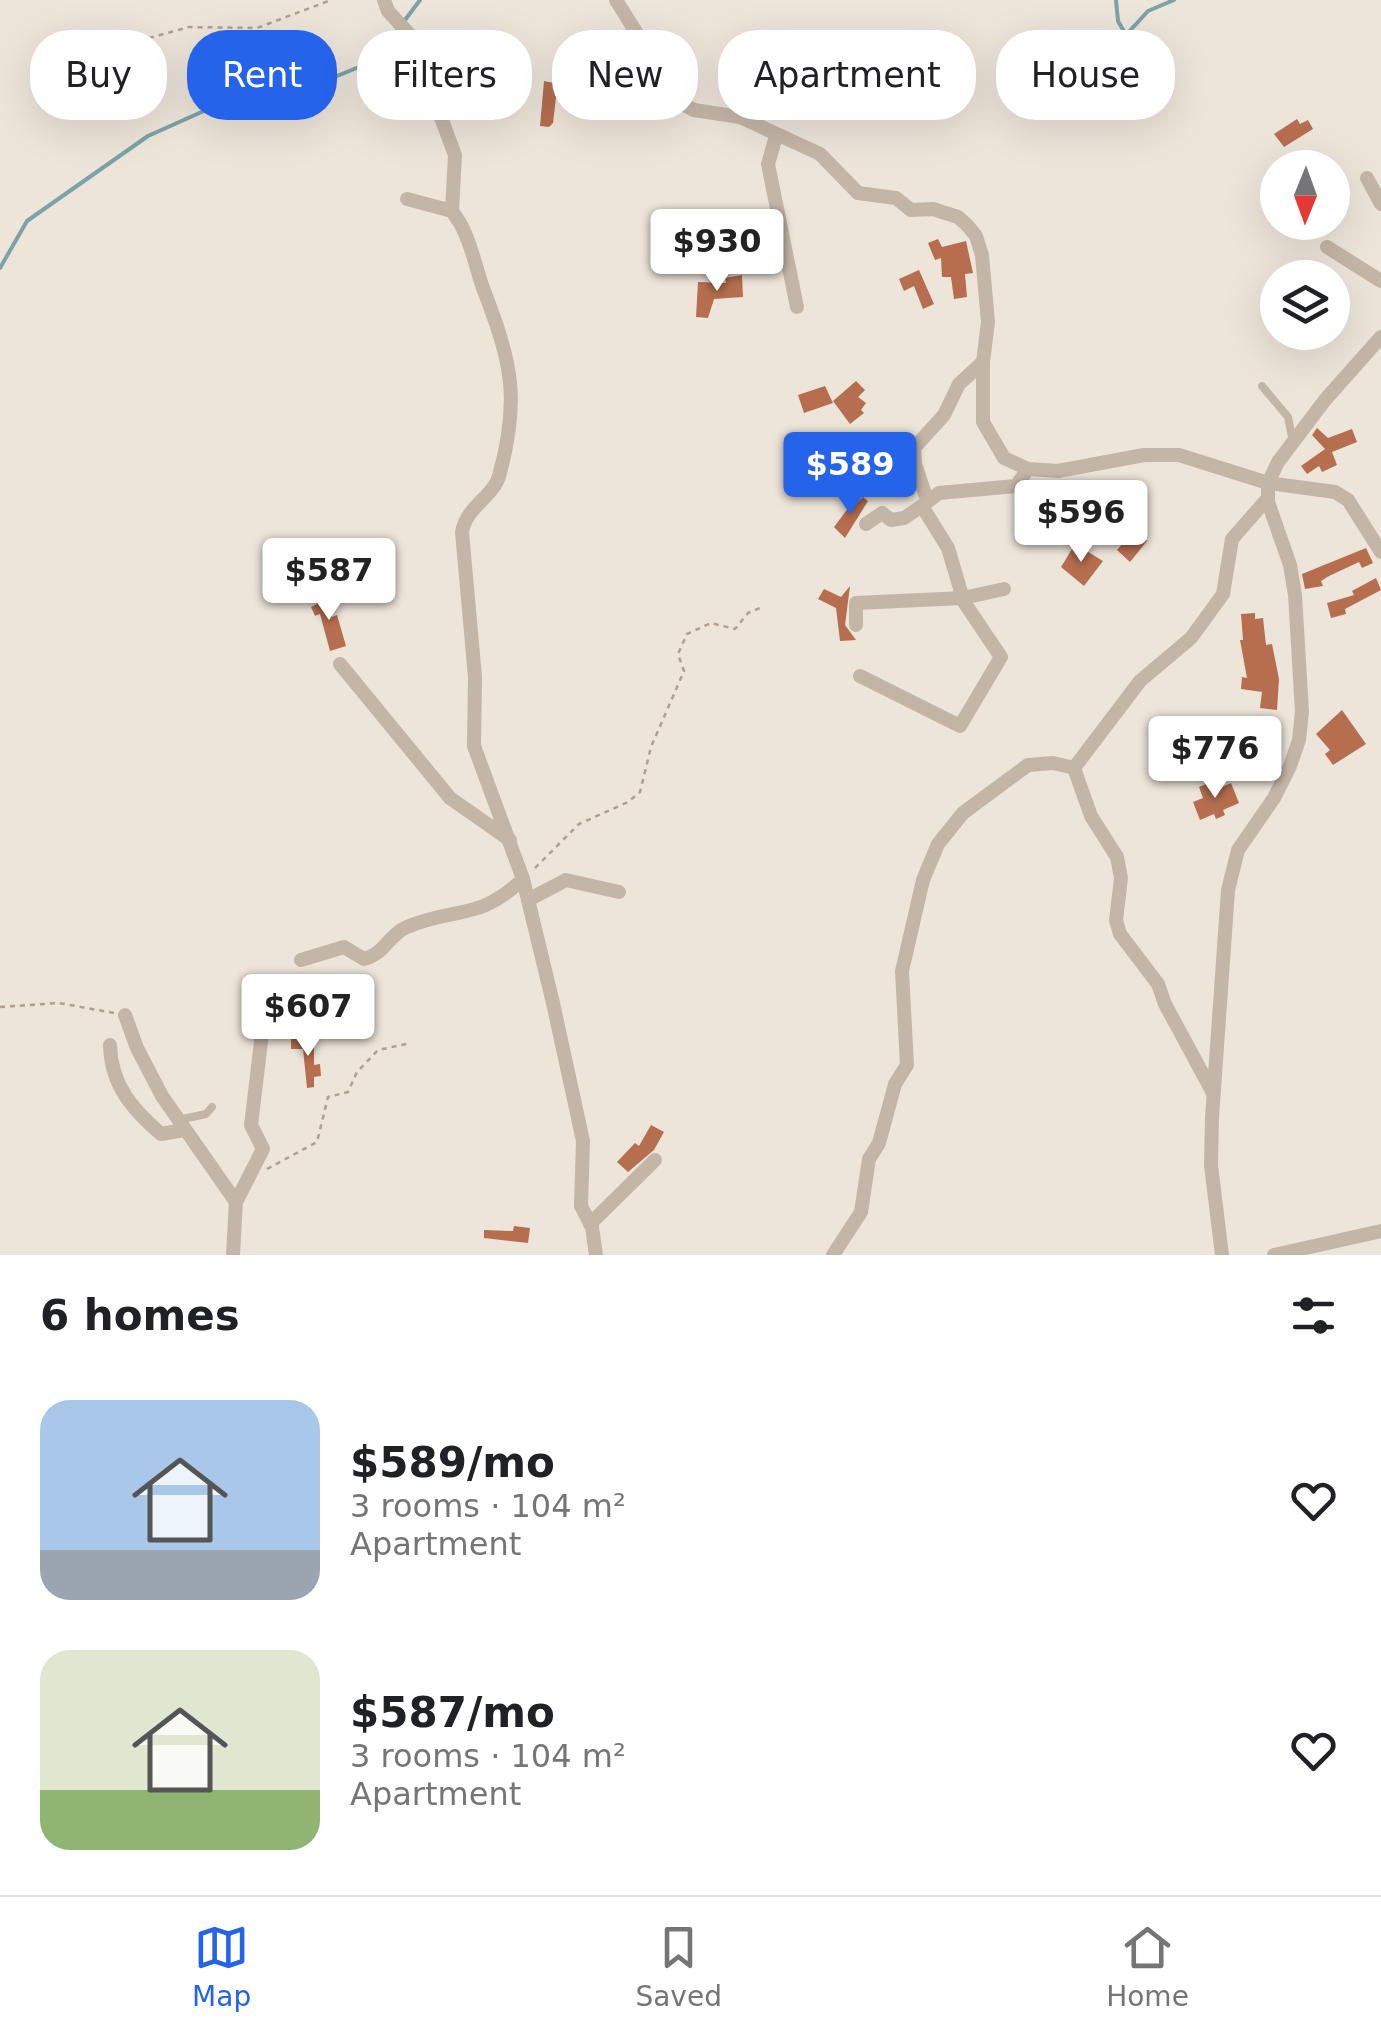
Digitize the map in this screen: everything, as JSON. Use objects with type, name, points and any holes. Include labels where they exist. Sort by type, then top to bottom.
[{"type":"street","points":[[384,0],[427,62],[428,83],[454,155],[452,210],[469,240],[482,285],[504,336],[512,378],[510,428],[499,479],[464,520],[462,532],[475,677],[474,746],[528,900],[581,1132],[584,1156],[580,1199],[596,1255]]},
{"type":"street","points":[[616,0],[635,30]]},
{"type":"street","points":[[698,111],[740,117],[820,154],[858,192],[896,198],[911,210],[933,209],[958,217],[967,225],[976,236],[982,255],[988,322],[983,422],[990,440],[1004,458],[1028,469],[1079,469],[1162,454],[1223,467],[1268,491],[1345,497],[1381,552]]},
{"type":"street","points":[[776,136],[768,164],[797,307]]},
{"type":"street","points":[[1367,178],[1381,204]]},
{"type":"street","points":[[408,199],[452,210]]},
{"type":"street","points":[[1326,247],[1381,281]]},
{"type":"street","points":[[1074,768],[1140,681],[1190,638],[1223,594],[1232,539],[1268,491],[1293,442],[1324,400],[1381,337]]},
{"type":"street","points":[[860,676],[960,726],[1002,657],[963,598],[948,548],[925,503],[915,464],[914,448],[944,415],[958,384],[983,362]]},
{"type":"street","points":[[866,524],[882,513],[891,520],[904,518],[939,493],[1016,486],[1028,469]]},
{"type":"street","points":[[1222,1255],[1211,1166],[1228,890],[1244,840],[1274,798],[1290,766],[1302,712],[1295,594],[1268,491]]},
{"type":"street","points":[[856,626],[856,603],[963,598],[1004,589]]},
{"type":"street","points":[[340,664],[450,798],[510,841]]},
{"type":"street","points":[[832,1255],[861,1212],[869,1159],[879,1143],[896,1084],[907,1064],[902,970],[919,893],[938,844],[963,813],[1028,765],[1053,763],[1074,768]]},
{"type":"street","points":[[1074,768],[1092,816],[1117,857],[1121,878],[1116,920],[1120,934],[1158,984],[1213,1094]]},
{"type":"street","points":[[302,960],[344,947],[364,959],[378,956],[403,928],[463,915],[500,900],[523,880]]},
{"type":"street","points":[[528,900],[566,880],[619,892]]},
{"type":"street","points":[[233,1255],[236,1202],[263,1149],[252,1124],[260,1042],[254,997]]},
{"type":"street","points":[[125,1015],[148,1073],[236,1202]]},
{"type":"street","points":[[110,1045],[116,1081],[136,1112],[162,1134],[181,1125]]},
{"type":"street","points":[[590,1224],[654,1160]]},
{"type":"street","points":[[1274,1255],[1381,1230]]},
{"type":"lane","points":[[1262,386],[1288,417],[1293,442]]},
{"type":"lane","points":[[181,1125],[206,1114],[212,1106]]},
{"type":"path","points":[[167,33],[189,27],[257,28],[331,0]]},
{"type":"path","points":[[523,880],[580,824],[640,792],[651,747],[684,672],[678,654],[686,634],[711,623],[734,630],[748,613],[762,607]]},
{"type":"path","points":[[0,1007],[59,1003],[125,1015]]},
{"type":"path","points":[[251,1174],[309,1149],[316,1142],[328,1097],[348,1092],[357,1072],[378,1050],[411,1043]]},
{"type":"building","points":[[544,81],[552,83],[553,120],[549,127],[540,126]]},
{"type":"building","points":[[1297,119],[1300,124],[1308,120],[1313,129],[1284,147],[1274,134]]},
{"type":"building","points":[[938,239],[942,247],[966,241],[973,273],[965,274],[967,297],[954,299],[951,277],[942,277],[941,258],[935,260],[928,243]]},
{"type":"building","points":[[919,270],[934,304],[923,309],[914,286],[904,291],[899,279]]},
{"type":"building","points":[[742,275],[743,297],[714,299],[708,318],[696,317],[698,282],[726,283],[725,278]]},
{"type":"building","points":[[856,381],[865,390],[858,397],[866,403],[861,410],[864,413],[850,424],[833,401]]},
{"type":"building","points":[[825,386],[833,403],[804,413],[798,395]]},
{"type":"building","points":[[1317,428],[1328,438],[1352,429],[1357,442],[1332,452],[1337,465],[1322,472],[1319,466],[1307,474],[1301,466],[1325,449],[1312,435]]},
{"type":"building","points":[[881,433],[893,447],[900,470],[875,476],[870,466],[876,464],[862,448]]},
{"type":"building","points":[[863,497],[868,501],[845,538],[834,527],[852,503],[855,505]]},
{"type":"building","points":[[1134,530],[1147,541],[1130,562],[1117,550]]},
{"type":"building","points":[[1075,544],[1103,561],[1084,586],[1061,567]]},
{"type":"building","points":[[1366,548],[1373,563],[1362,568],[1359,562],[1321,581],[1323,586],[1305,589],[1302,574]]},
{"type":"building","points":[[1376,578],[1381,590],[1345,609],[1346,614],[1331,618],[1327,603],[1354,595],[1352,591]]},
{"type":"building","points":[[317,586],[332,617],[337,615],[346,646],[330,651],[320,614],[315,616],[311,607],[317,604],[312,588]]},
{"type":"building","points":[[850,586],[845,625],[856,640],[840,641],[836,608],[818,599],[824,589],[841,597]]},
{"type":"building","points":[[1255,613],[1255,619],[1263,618],[1266,645],[1272,644],[1279,679],[1277,710],[1260,708],[1262,692],[1241,689],[1242,677],[1247,678],[1240,640],[1241,614]]},
{"type":"building","points":[[1342,710],[1366,744],[1333,765],[1325,754],[1330,750],[1316,734]]},
{"type":"building","points":[[1242,717],[1253,725],[1263,719],[1270,730],[1264,733],[1281,745],[1265,767],[1252,758],[1259,744]]},
{"type":"building","points":[[1209,783],[1215,790],[1231,783],[1239,803],[1223,810],[1225,815],[1216,819],[1214,814],[1200,820],[1193,802],[1203,798],[1199,787]]},
{"type":"building","points":[[291,1038],[314,1038],[314,1065],[320,1064],[321,1076],[314,1077],[314,1087],[307,1088],[303,1049],[291,1049]]},
{"type":"building","points":[[651,1125],[664,1132],[654,1150],[628,1172],[617,1162],[635,1143],[639,1146]]},
{"type":"building","points":[[514,1226],[530,1228],[528,1243],[484,1238],[484,1230],[513,1231]]},
{"type":"waterway","points":[[405,20],[420,0]]},
{"type":"waterway","points":[[1116,0],[1118,21],[1126,35],[1148,11],[1174,0]]},
{"type":"waterway","points":[[0,268],[27,221],[148,136],[206,110],[246,97],[303,90],[376,60],[399,28]]}]
